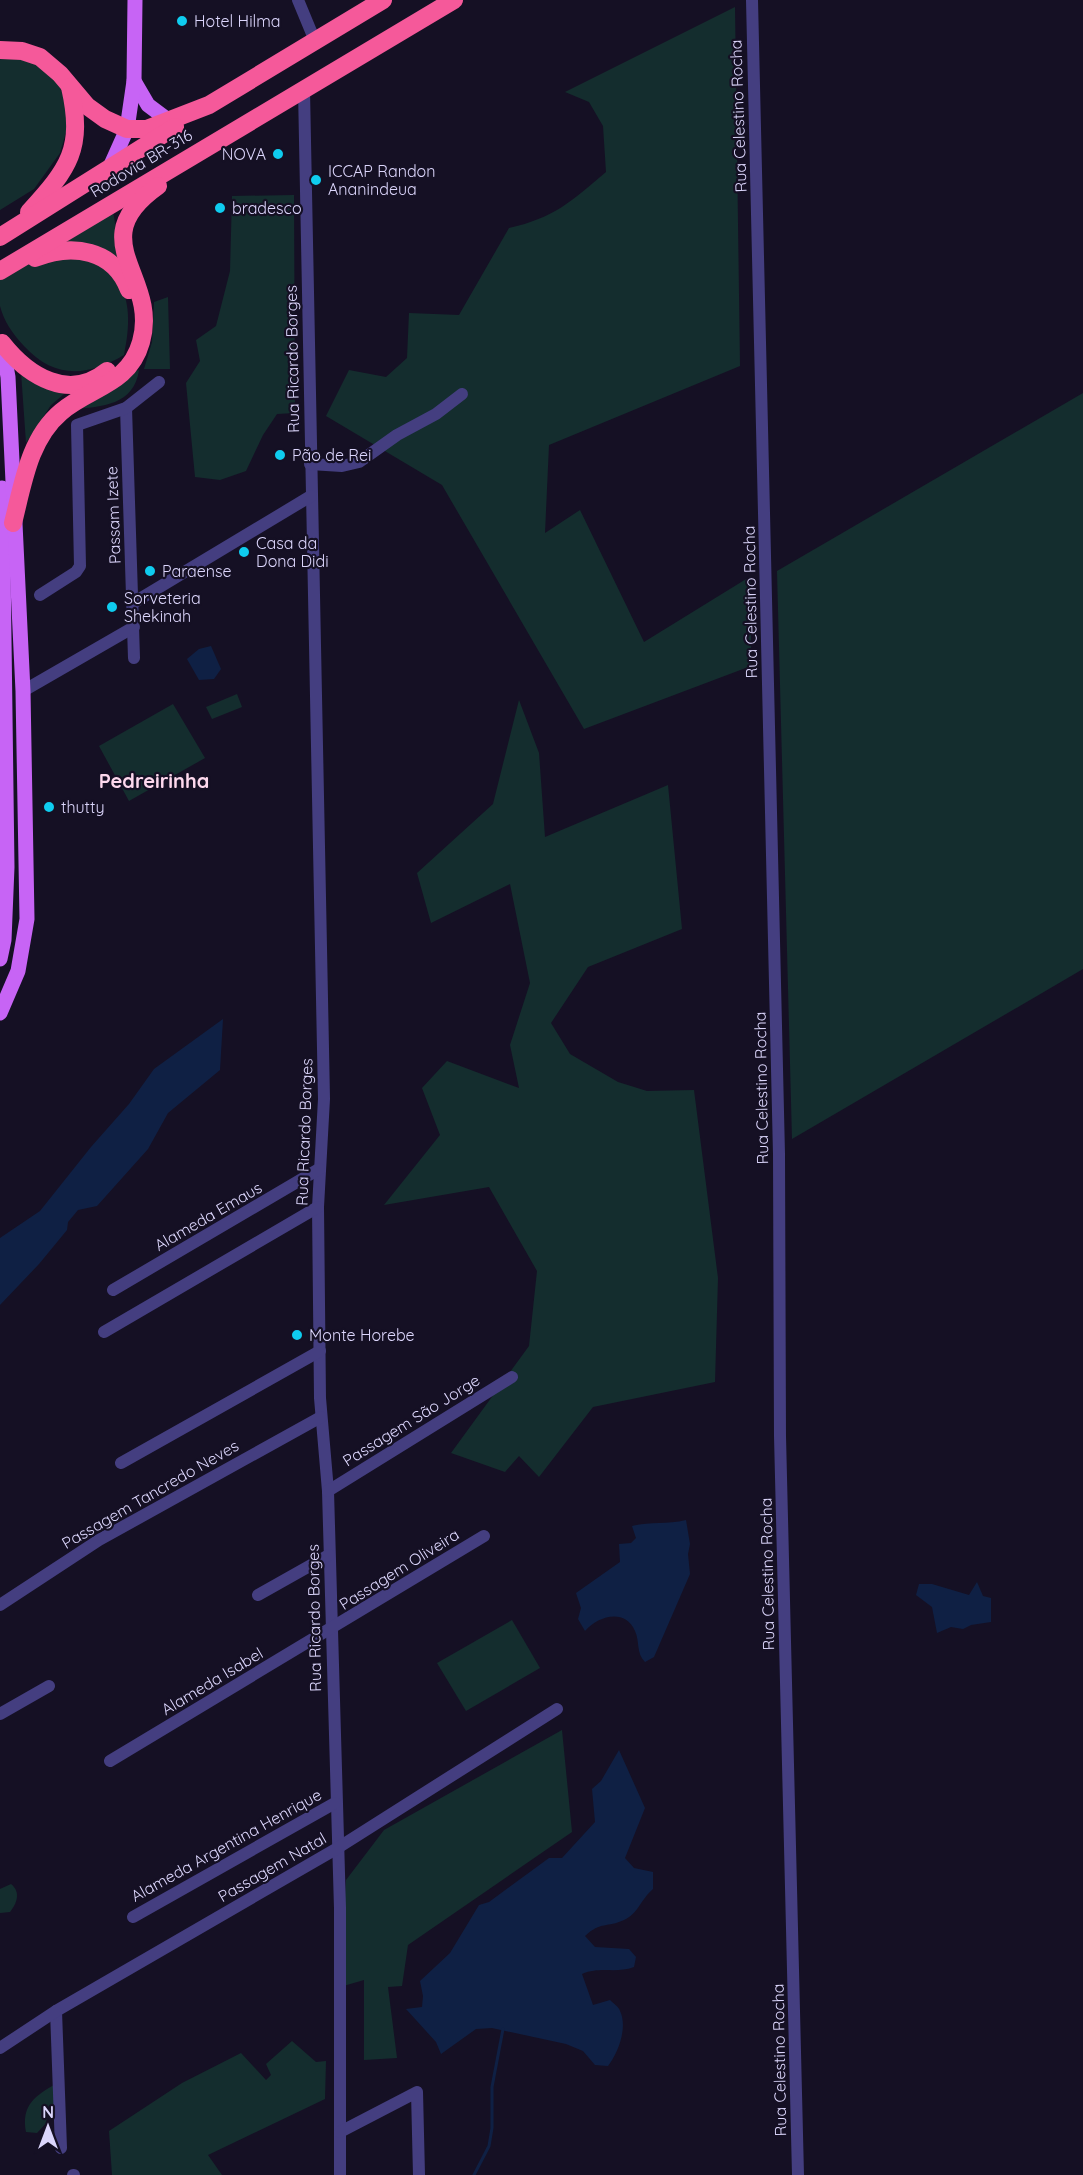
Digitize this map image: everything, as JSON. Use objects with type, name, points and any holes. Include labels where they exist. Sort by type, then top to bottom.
[{"type":"highway","points":[[0,50],[22,51],[40,57],[60,74],[87,106],[105,119],[127,129],[147,129],[209,105],[382,0]]},
{"type":"highway","name":"Rodovia BR-316","points":[[0,271],[454,0]]},
{"type":"highway","points":[[7,233],[60,176],[72,156],[76,126],[70,87]]},
{"type":"highway","name":"Rodovia BR-316","points":[[7,233],[209,105]]},
{"type":"highway","points":[[13,523],[29,460],[51,422],[76,401],[119,376],[141,344],[142,303],[122,242],[123,227],[128,214],[156,188],[222,146],[228,134]]},
{"type":"highway","points":[[0,271],[51,251],[73,249],[90,252],[107,260],[120,271],[132,298],[133,313],[133,329],[124,355],[102,376],[80,384],[57,384],[39,378],[18,362],[1,340]]},
{"type":"main road","points":[[110,167],[127,129],[134,81],[135,0]]},
{"type":"main road","points":[[134,81],[148,105],[168,120]]},
{"type":"main road","points":[[0,1013],[18,971],[27,919],[23,691],[13,523],[8,377],[1,340]]},
{"type":"main road","points":[[0,371],[4,940],[0,959]]},
{"type":"street","points":[[298,0],[315,41]]},
{"type":"street","name":"Rua Celestino Rocha","points":[[752,0],[779,1142],[780,1436],[798,2175]]},
{"type":"street","name":"Rua Ricardo Borges","points":[[304,90],[324,1099],[318,1207],[321,1417],[328,1491],[336,1849],[340,1908],[340,2175]]},
{"type":"street","points":[[40,595],[76,572],[80,566],[76,428],[79,423],[126,408],[159,382]]},
{"type":"street","points":[[310,464],[342,466],[359,462],[397,435],[436,414],[462,394]]},
{"type":"street","name":"Passam Izete","points":[[126,408],[134,658]]},
{"type":"street","points":[[133,603],[311,496]]},
{"type":"street","points":[[23,691],[134,627]]},
{"type":"street","name":"Alameda Emaus","points":[[113,1290],[319,1170]]},
{"type":"street","points":[[104,1332],[318,1207]]},
{"type":"street","points":[[121,1463],[320,1351]]},
{"type":"street","name":"Passagem São Jorge","points":[[328,1491],[512,1377]]},
{"type":"street","name":"Passagem Tancredo Neves","points":[[0,1605],[99,1540],[321,1417]]},
{"type":"street","name":"Passagem Oliveira","points":[[331,1630],[484,1536]]},
{"type":"street","points":[[258,1595],[329,1555]]},
{"type":"street","name":"Alameda Isabel","points":[[110,1761],[331,1630]]},
{"type":"street","points":[[0,1714],[49,1686]]},
{"type":"street","name":"Passagem Natal","points":[[0,2048],[56,2011],[336,1849],[557,1709]]},
{"type":"street","name":"Alameda Argentina Henrique","points":[[133,1917],[335,1803]]},
{"type":"street","points":[[56,2011],[61,2148]]},
{"type":"street","points":[[340,2132],[417,2092],[419,2175]]},
{"type":"green space","points":[[735,7],[740,366],[549,445],[545,533],[580,510],[644,642],[751,576],[751,666],[584,729],[442,485],[326,416],[349,370],[386,377],[407,358],[409,313],[459,315],[509,228],[551,214],[583,192],[606,172],[603,126],[589,102],[565,92]]},
{"type":"green space","points":[[0,58],[36,61],[60,83],[69,122],[60,153],[34,189],[0,210]]},
{"type":"green space","points":[[294,195],[295,413],[277,414],[263,435],[246,471],[220,480],[195,477],[186,383],[200,361],[196,340],[216,326],[230,271],[232,196]]},
{"type":"green space","points":[[113,211],[123,271],[60,243]]},
{"type":"green space","points":[[50,256],[74,257],[93,262],[107,270],[118,282],[125,296],[128,313],[128,333],[124,355],[97,368],[84,371],[59,369],[35,357],[13,332],[0,306],[0,278],[8,272]]},
{"type":"green space","points":[[168,297],[170,369],[144,369],[152,342],[154,302]]},
{"type":"green space","points":[[139,370],[131,391],[124,397],[105,405],[73,409],[132,372]]},
{"type":"green space","points":[[21,372],[70,389],[51,405],[26,443]]},
{"type":"green space","points":[[1083,393],[1083,969],[792,1139],[777,571]]},
{"type":"green space","points":[[237,694],[242,707],[212,719],[206,707]]},
{"type":"green space","points":[[519,700],[539,753],[545,837],[668,785],[682,929],[588,967],[551,1023],[570,1054],[618,1082],[647,1091],[694,1090],[718,1278],[715,1382],[593,1407],[539,1477],[519,1456],[505,1472],[451,1453],[529,1346],[537,1271],[489,1187],[384,1205],[440,1135],[422,1088],[447,1061],[519,1088],[510,1045],[530,983],[510,884],[431,923],[417,873],[493,804]]},
{"type":"green space","points":[[173,704],[205,758],[129,801],[99,746]]},
{"type":"green space","points":[[512,1620],[540,1668],[466,1711],[437,1663]]},
{"type":"green space","points":[[562,1730],[572,1832],[408,1945],[402,1986],[388,1987],[397,2058],[364,2060],[364,1980],[340,1987],[346,1880],[384,1830]]},
{"type":"green space","points":[[11,1884],[17,1894],[15,1905],[10,1912],[0,1913],[0,1889]]},
{"type":"green space","points":[[292,2041],[316,2062],[326,2061],[325,2099],[208,2155],[222,2175],[112,2175],[109,2131],[182,2083],[241,2053],[266,2080],[271,2075],[266,2064]]},
{"type":"green space","points":[[57,2083],[57,2109],[46,2106],[43,2109],[50,2119],[37,2133],[26,2132],[26,2115],[31,2102]]},
{"type":"water","points":[[211,646],[221,669],[214,679],[199,680],[187,659],[199,649]]},
{"type":"water","points":[[223,1019],[220,1070],[168,1113],[148,1149],[97,1206],[78,1210],[68,1222],[67,1230],[0,1305],[0,1238],[40,1211],[129,1104],[154,1069]]},
{"type":"water","points":[[686,1520],[690,1544],[688,1554],[690,1574],[654,1657],[645,1662],[642,1659],[635,1631],[625,1619],[604,1618],[585,1631],[578,1619],[581,1608],[576,1593],[620,1562],[619,1544],[631,1543],[636,1538],[632,1526]]},
{"type":"water","points":[[977,1582],[983,1596],[991,1598],[991,1622],[971,1625],[963,1629],[951,1627],[937,1633],[932,1607],[916,1595],[919,1584],[932,1584],[969,1595]]},
{"type":"water","points":[[619,1750],[645,1808],[625,1858],[634,1868],[653,1872],[653,1889],[629,1917],[595,1928],[585,1936],[595,1947],[629,1949],[636,1957],[634,1967],[582,1974],[593,2005],[610,2000],[620,2011],[622,2032],[612,2061],[608,2066],[595,2065],[583,2051],[566,2044],[492,2028],[476,2029],[441,2054],[436,2042],[406,2009],[422,2007],[423,1996],[420,1981],[450,1953],[479,1905],[489,1902],[549,1858],[562,1858],[595,1822],[592,1789],[601,1781]]},
{"type":"waterway","points":[[474,2175],[489,2146],[492,2128],[492,2087],[503,2029]]},
{"type":"place","name":"Hotel Hilma","points":[[182,21]]},
{"type":"place","name":"NOVA","points":[[278,154]]},
{"type":"place","name":"ICCAP Randon Ananindeua","points":[[316,180]]},
{"type":"place","name":"bradesco","points":[[220,208]]},
{"type":"place","name":"Pão de Rei","points":[[280,455]]},
{"type":"place","name":"Casa da Dona Didi","points":[[244,552]]},
{"type":"place","name":"Paraense","points":[[150,571]]},
{"type":"place","name":"Sorveteria Shekinah","points":[[112,607]]},
{"type":"place","name":"thutty","points":[[49,807]]},
{"type":"place","name":"Monte Horebe","points":[[297,1335]]},
{"type":"district","name":"Pedreirinha","points":[[154,780]]}]
